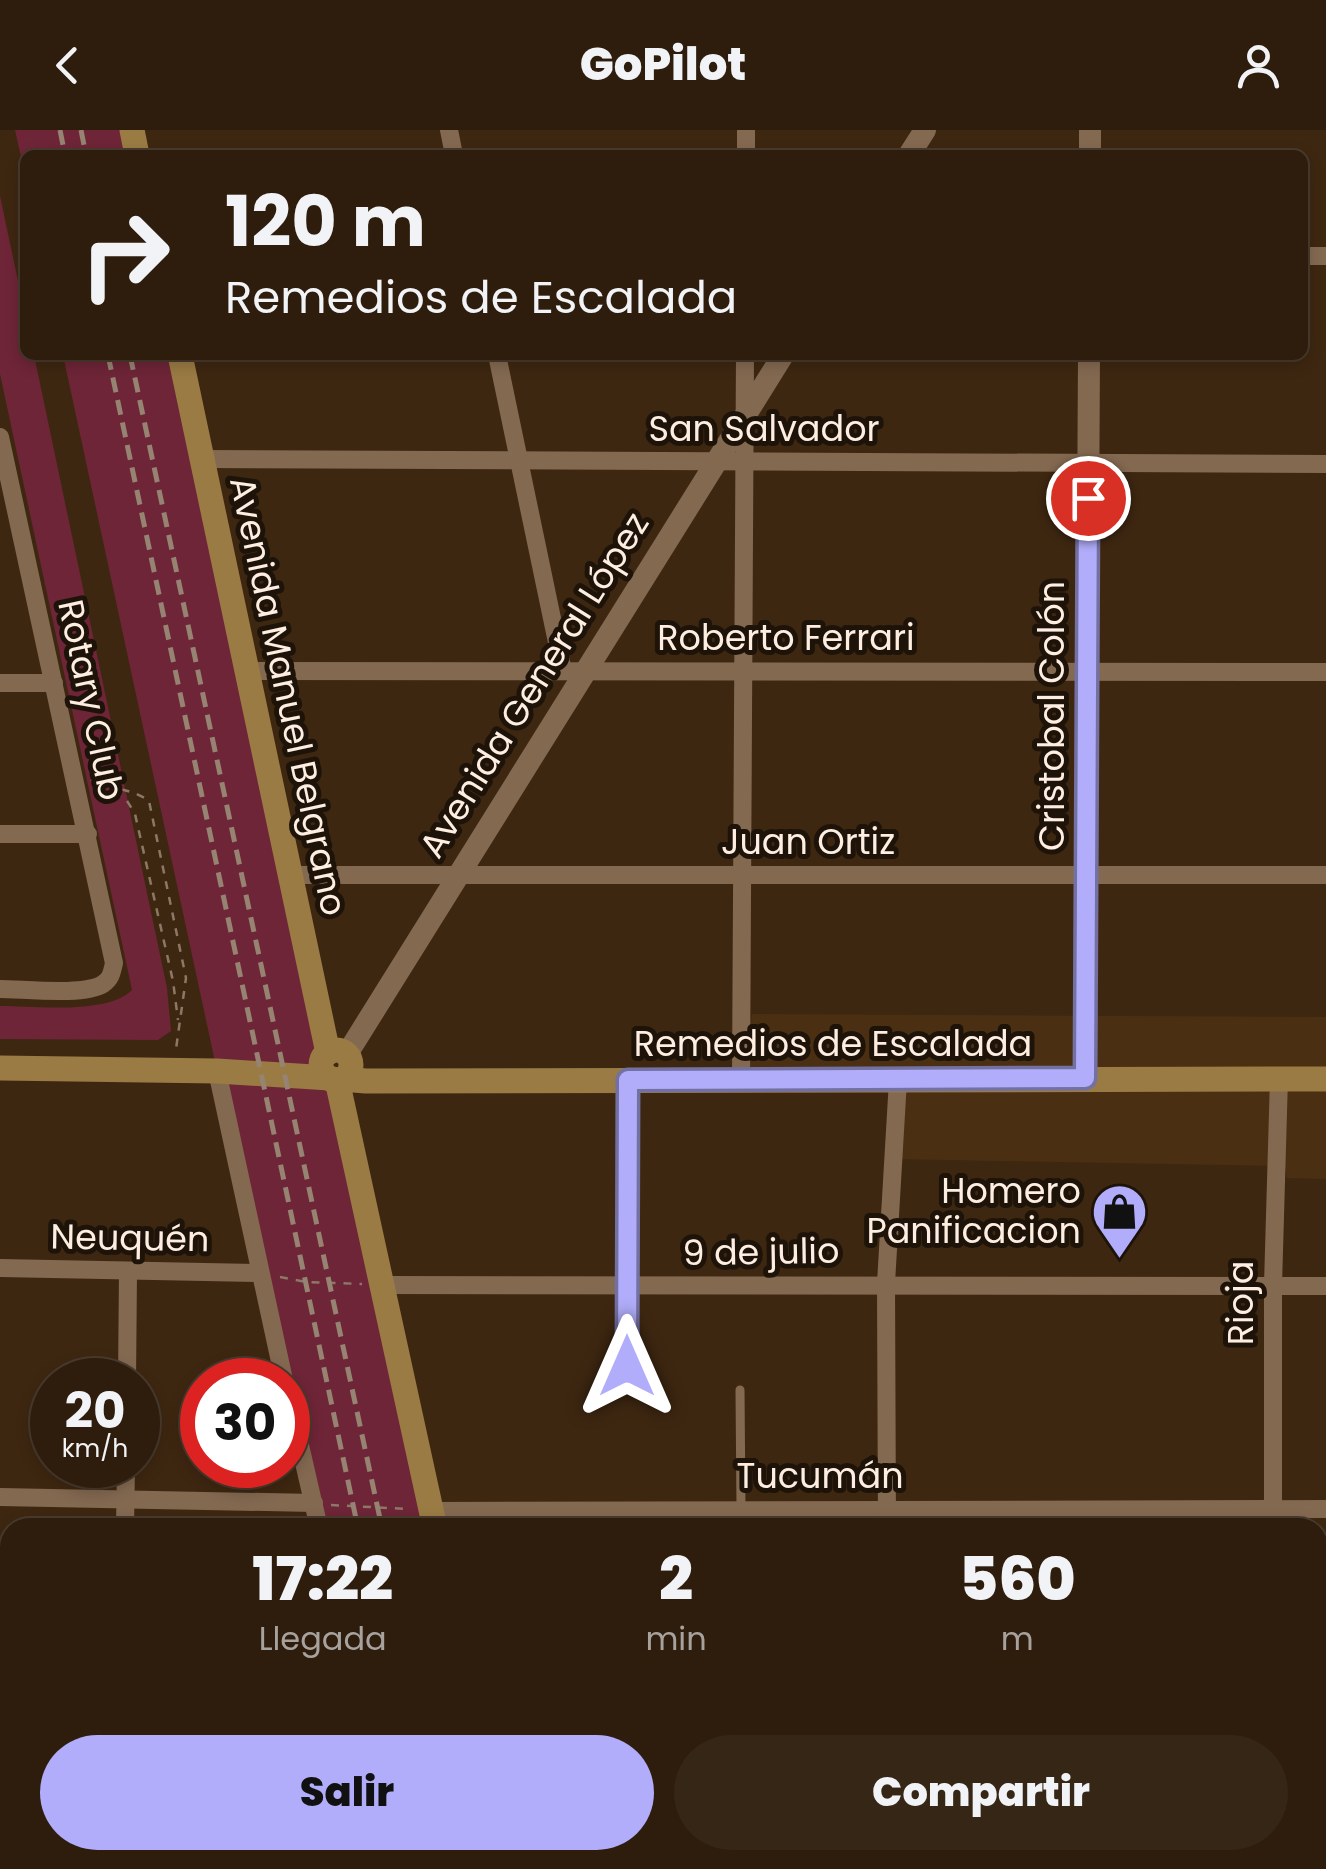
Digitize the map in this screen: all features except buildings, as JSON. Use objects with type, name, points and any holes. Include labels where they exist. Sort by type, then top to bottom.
[{"type":"main road","name":"Avenida Manuel Belgrano","points":[[181,360],[433,1518]]},
{"type":"main road","name":"Remedios de Escalada","points":[[0,1068],[216,1072],[337,1069],[366,1081],[1326,1079]]},
{"type":"street","points":[[498,360],[519,460],[574,671]]},
{"type":"street","points":[[741,1080],[745,360]]},
{"type":"street","name":"Avenida General López","points":[[337,1069],[458,874],[574,671],[781,360]]},
{"type":"street","name":"Cristobal Colón","points":[[1085,1078],[1089,360]]},
{"type":"street","name":"Rotary Club","points":[[0,437],[4,470],[114,963],[111,977],[102,986],[88,990],[0,988]]},
{"type":"street","name":"San Salvador","points":[[202,460],[1326,464]]},
{"type":"street","name":"Roberto Ferrari","points":[[247,671],[1326,672]]},
{"type":"street","points":[[0,683],[54,683]]},
{"type":"street","points":[[0,834],[88,834]]},
{"type":"street","name":"Juan Ortiz","points":[[290,875],[1326,875]]},
{"type":"street","points":[[216,1072],[279,1358]]},
{"type":"street","name":"Rioja","points":[[1273,1518],[1273,1285],[1279,1078]]},
{"type":"street","points":[[627,1366],[628,1080]]},
{"type":"street","points":[[886,1518],[886,1283],[898,1080]]},
{"type":"street","name":"Neuquén","points":[[0,1268],[258,1273]]},
{"type":"street","points":[[127,1358],[128,1272]]},
{"type":"street","name":"9 de julio","points":[[383,1285],[1326,1286]]},
{"type":"street","points":[[310,1487],[317,1518]]},
{"type":"street","points":[[125,1518],[126,1488]]},
{"type":"street","points":[[0,1497],[314,1504]]},
{"type":"street","name":"Tucumán","points":[[464,1518],[741,1509],[886,1518],[1273,1518],[1326,1509]]},
{"type":"lane","points":[[740,1390],[741,1509]]},
{"type":"path","points":[[74,772],[126,800],[135,814],[173,981],[179,1026]]},
{"type":"path","points":[[111,790],[136,791],[149,800],[186,978],[173,1071]]},
{"type":"path","points":[[258,1273],[306,1282],[383,1285]]},
{"type":"path","points":[[314,1504],[425,1518]]},
{"type":"shaded area","points":[[15,130],[132,130],[136,150],[20,150]]},
{"type":"shaded area","points":[[0,196],[20,290],[20,360],[35,360],[167,988],[171,1031],[158,1040],[0,1039],[0,1006],[88,1006],[121,998],[132,990],[0,374]]},
{"type":"shaded area","points":[[64,360],[181,360],[328,1052],[433,1518],[317,1518],[310,1487],[310,1358],[281,1358]]},
{"type":"shaded area","points":[[752,1014],[1326,1017],[1326,1179],[1287,1178],[1285,1166],[894,1159],[898,1080],[741,1080]]},
{"type":"railway","points":[[60,130],[64,150]]},
{"type":"railway","points":[[81,130],[85,150]]},
{"type":"railway","points":[[109,360],[356,1518]]},
{"type":"railway","points":[[131,360],[380,1518]]},
{"type":"place","name":"Homero Panificacion","points":[[1120,1260]]},
{"type":"route","points":[[627,1366],[628,1080],[1085,1078],[1088,498]]}]
